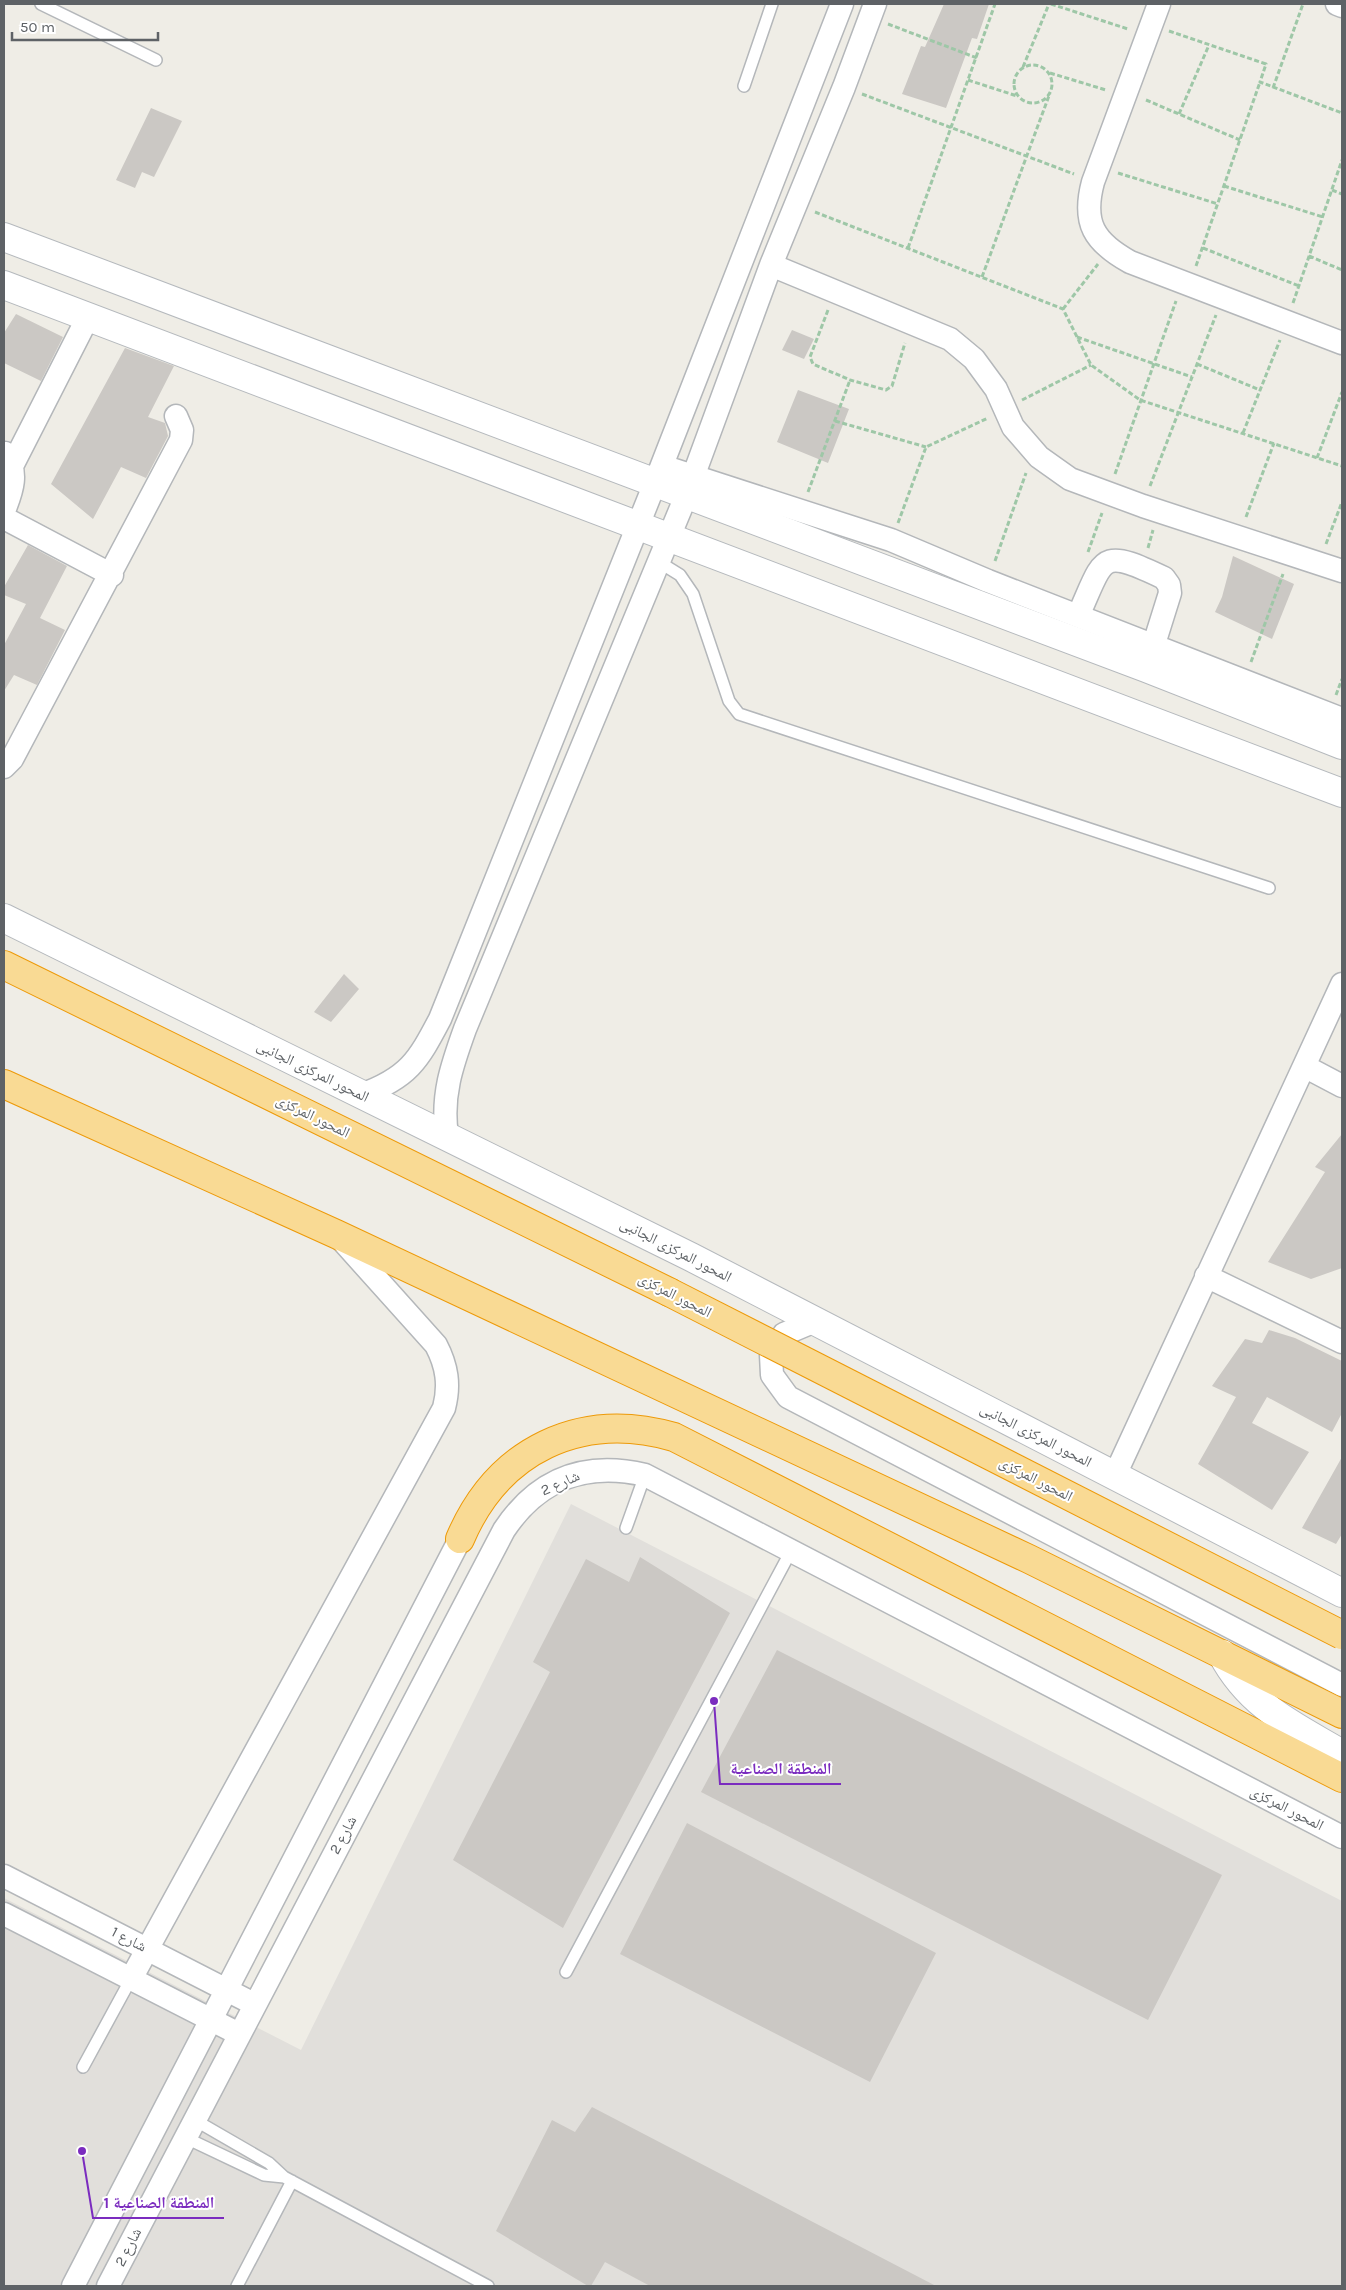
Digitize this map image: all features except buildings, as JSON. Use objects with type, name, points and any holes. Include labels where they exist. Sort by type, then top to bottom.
[{"type":"highway","name":"المحور المركزى","points":[[4,965],[669,1292],[1342,1635]]},
{"type":"highway","points":[[4,1084],[336,1234],[1029,1558],[1342,1714]]},
{"type":"highway","points":[[460,1539],[468,1519],[494,1483],[509,1468],[540,1448],[566,1436],[587,1430],[631,1428],[660,1433],[674,1437],[1342,1778]]},
{"type":"street","points":[[361,1095],[379,1089],[410,1068],[420,1057],[440,1019],[658,475],[842,4]]},
{"type":"street","points":[[1160,4],[1088,200],[1090,219],[1097,236],[1109,251],[1130,262],[1342,343]]},
{"type":"street","points":[[1337,4],[1342,6]]},
{"type":"street","points":[[446,1135],[444,1119],[446,1087],[465,1030],[690,486],[771,265],[844,87],[872,10]]},
{"type":"street","points":[[4,237],[690,486],[1150,657],[1342,745]]},
{"type":"street","points":[[36,249],[28,250],[16,260],[10,274],[8,286],[1342,793]]},
{"type":"street","points":[[771,265],[950,339],[974,359],[996,389],[1013,427],[1034,451],[1070,479],[1151,509],[1342,571]]},
{"type":"street","points":[[4,511],[13,485],[8,458],[88,317]]},
{"type":"street","points":[[4,767],[12,759],[112,575],[181,440],[182,430],[176,416]]},
{"type":"street","points":[[690,486],[801,512],[891,540],[1078,616],[1150,657],[1244,681],[1342,719]]},
{"type":"street","points":[[4,518],[112,575]]},
{"type":"street","points":[[1078,616],[1100,567],[1108,561],[1118,559],[1164,578],[1169,585],[1170,593],[1150,657]]},
{"type":"street","name":"المحور المركزى الجانبى","points":[[4,918],[361,1095],[446,1135],[815,1320],[1342,1593]]},
{"type":"street","points":[[1114,1475],[1342,984]]},
{"type":"street","points":[[440,1019],[465,1030]]},
{"type":"street","points":[[1304,1066],[1342,1086]]},
{"type":"street","points":[[132,1977],[444,1408],[448,1382],[444,1363],[436,1345],[336,1234]]},
{"type":"street","points":[[1206,1276],[1342,1342]]},
{"type":"street","points":[[815,1320],[784,1334],[771,1355],[772,1375],[788,1397],[1342,1685]]},
{"type":"street","name":"شارع 2","points":[[108,2286],[254,2004],[513,1516],[536,1493],[565,1477],[597,1470],[613,1469],[646,1475]]},
{"type":"street","name":"المحور المركزى","points":[[646,1475],[1342,1837]]},
{"type":"street","name":"شارع 2","points":[[73,2286],[225,1989],[460,1539]]},
{"type":"street","points":[[1222,1654],[1239,1682],[1262,1706],[1342,1754]]},
{"type":"street","name":"شارع 1","points":[[4,1876],[254,2004]]},
{"type":"street","points":[[4,1914],[132,1977],[239,2034]]},
{"type":"lane","points":[[41,4],[156,60]]},
{"type":"lane","points":[[744,86],[772,4]]},
{"type":"lane","points":[[658,562],[680,574],[693,594],[729,701],[739,714],[1269,888]]},
{"type":"lane","points":[[626,1528],[646,1475]]},
{"type":"lane","points":[[566,1972],[791,1550]]},
{"type":"lane","points":[[83,2066],[132,1977]]},
{"type":"lane","points":[[189,2128],[264,2175],[288,2179]]},
{"type":"lane","points":[[189,2128],[269,2163],[288,2179],[486,2286]]},
{"type":"lane","points":[[237,2286],[288,2179]]},
{"type":"path","points":[[908,248],[995,4]]},
{"type":"path","points":[[1023,67],[1050,4],[1209,45],[1266,64],[1203,248],[1186,284],[1140,400],[1109,494]]},
{"type":"path","points":[[1274,88],[1303,4]]},
{"type":"path","points":[[872,10],[976,58]]},
{"type":"path","points":[[1179,114],[1209,45]]},
{"type":"path","points":[[1018,97],[1014,84],[1018,71],[1028,65],[1040,66],[1049,73],[1126,94],[1240,140]]},
{"type":"path","points":[[982,277],[1050,93],[1052,80],[1049,73]]},
{"type":"path","points":[[968,80],[1031,103],[1045,99],[1050,93]]},
{"type":"path","points":[[1260,82],[1342,113]]},
{"type":"path","points":[[844,87],[1027,156],[1218,204]]},
{"type":"path","points":[[1243,433],[1286,322],[1342,160]]},
{"type":"path","points":[[1224,186],[1323,217]]},
{"type":"path","points":[[1332,190],[1342,194]]},
{"type":"path","points":[[796,204],[1063,309],[1091,365],[1140,400],[1342,466]]},
{"type":"path","points":[[1203,248],[1299,286]]},
{"type":"path","points":[[1063,309],[1109,251]]},
{"type":"path","points":[[1309,256],[1342,270]]},
{"type":"path","points":[[835,292],[810,358],[813,364],[850,380],[886,390],[892,386],[912,323]]},
{"type":"path","points":[[1142,568],[1151,509],[1179,412],[1222,298]]},
{"type":"path","points":[[1077,337],[1192,377]]},
{"type":"path","points":[[1197,364],[1260,390]]},
{"type":"path","points":[[835,421],[926,447],[1005,410],[1091,365]]},
{"type":"path","points":[[801,512],[850,380]]},
{"type":"path","points":[[1317,458],[1342,392]]},
{"type":"path","points":[[1238,537],[1274,443]]},
{"type":"path","points":[[891,540],[926,447]]},
{"type":"path","points":[[988,581],[1034,451]]},
{"type":"path","points":[[1319,563],[1342,502]]},
{"type":"path","points":[[1244,681],[1290,554]]},
{"type":"shaded area","points":[[571,1504],[1342,1901],[1342,2286],[4,2286],[4,1898],[301,2050]]},
{"type":"place","name":"المنطقة الصناعية","points":[[714,1701]]},
{"type":"place","name":"المنطقة الصناعية 1","points":[[82,2151]]}]
